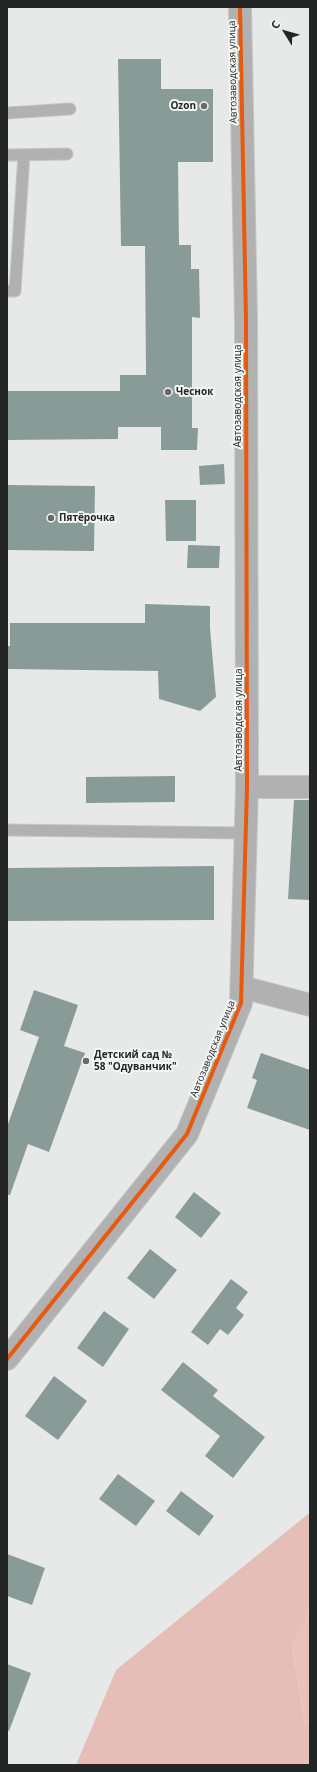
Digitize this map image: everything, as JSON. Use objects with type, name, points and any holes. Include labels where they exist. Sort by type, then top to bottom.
[{"type":"street","name":"Автозаводская улица","points":[[7,1359],[187,1134],[241,1003],[247,787],[246,320],[240,7]]},
{"type":"street","points":[[247,787],[310,787]]},
{"type":"street","points":[[242,987],[310,1005]]},
{"type":"lane","points":[[7,113],[70,109]]},
{"type":"lane","points":[[7,155],[67,154]]},
{"type":"lane","points":[[7,291],[15,291],[24,155]]},
{"type":"lane","points":[[7,830],[245,833]]},
{"type":"shaded area","points":[[308,1514],[310,1514],[310,1609],[292,1644],[305,1726],[310,1725],[310,1765],[76,1765],[116,1670]]},
{"type":"shaded area","points":[[310,1609],[310,1725],[305,1726],[292,1643]]},
{"type":"building","points":[[118,59],[161,59],[161,89],[213,89],[213,162],[178,162],[179,245],[191,245],[191,269],[199,269],[200,318],[192,317],[192,428],[198,428],[197,450],[161,450],[161,427],[118,427],[118,439],[7,440],[7,391],[120,391],[120,375],[146,375],[145,246],[121,246]]},
{"type":"building","points":[[224,464],[225,484],[200,485],[199,466]]},
{"type":"building","name":"Пятёрочка","points":[[7,485],[95,486],[94,551],[7,550]]},
{"type":"building","points":[[165,500],[196,500],[196,541],[166,541]]},
{"type":"building","points":[[188,545],[220,546],[219,568],[187,568]]},
{"type":"building","points":[[145,604],[210,606],[210,628],[216,697],[200,711],[159,699],[158,671],[7,669],[7,646],[10,646],[10,623],[145,623]]},
{"type":"building","points":[[175,776],[175,802],[86,803],[86,777]]},
{"type":"building","points":[[294,800],[310,800],[310,900],[288,899]]},
{"type":"building","points":[[214,866],[214,920],[7,921],[7,868]]},
{"type":"building","points":[[34,990],[78,1005],[64,1046],[85,1053],[49,1152],[28,1144],[10,1195],[7,1195],[7,1127],[39,1037],[20,1030]]},
{"type":"building","points":[[261,1053],[310,1070],[310,1130],[247,1108],[257,1080],[252,1078]]},
{"type":"building","points":[[194,1192],[221,1213],[201,1238],[175,1217]]},
{"type":"building","points":[[150,1249],[177,1270],[154,1299],[127,1278]]},
{"type":"building","points":[[231,1279],[248,1292],[236,1308],[244,1315],[228,1335],[220,1329],[208,1345],[191,1332]]},
{"type":"building","points":[[104,1311],[129,1329],[103,1367],[77,1348]]},
{"type":"building","points":[[183,1362],[218,1390],[213,1396],[265,1437],[233,1478],[205,1456],[220,1436],[161,1390]]},
{"type":"building","points":[[54,1376],[87,1401],[58,1440],[25,1416]]},
{"type":"building","points":[[118,1474],[155,1501],[136,1526],[99,1499]]},
{"type":"building","points":[[181,1491],[214,1516],[199,1536],[166,1511]]},
{"type":"building","points":[[7,1554],[45,1568],[32,1605],[7,1596]]},
{"type":"building","points":[[7,1664],[31,1673],[9,1731],[7,1730]]},
{"type":"cycle path","points":[[7,1359],[187,1134],[241,1003],[247,787],[246,320],[240,7]]},
{"type":"place","name":"Ozon","points":[[204,106]]},
{"type":"place","name":"Чеснок","points":[[168,392]]},
{"type":"place","name":"Пятёрочка","points":[[51,518]]},
{"type":"place","name":"Детский сад № 58 \"Одуванчик\"","points":[[86,1061]]}]
